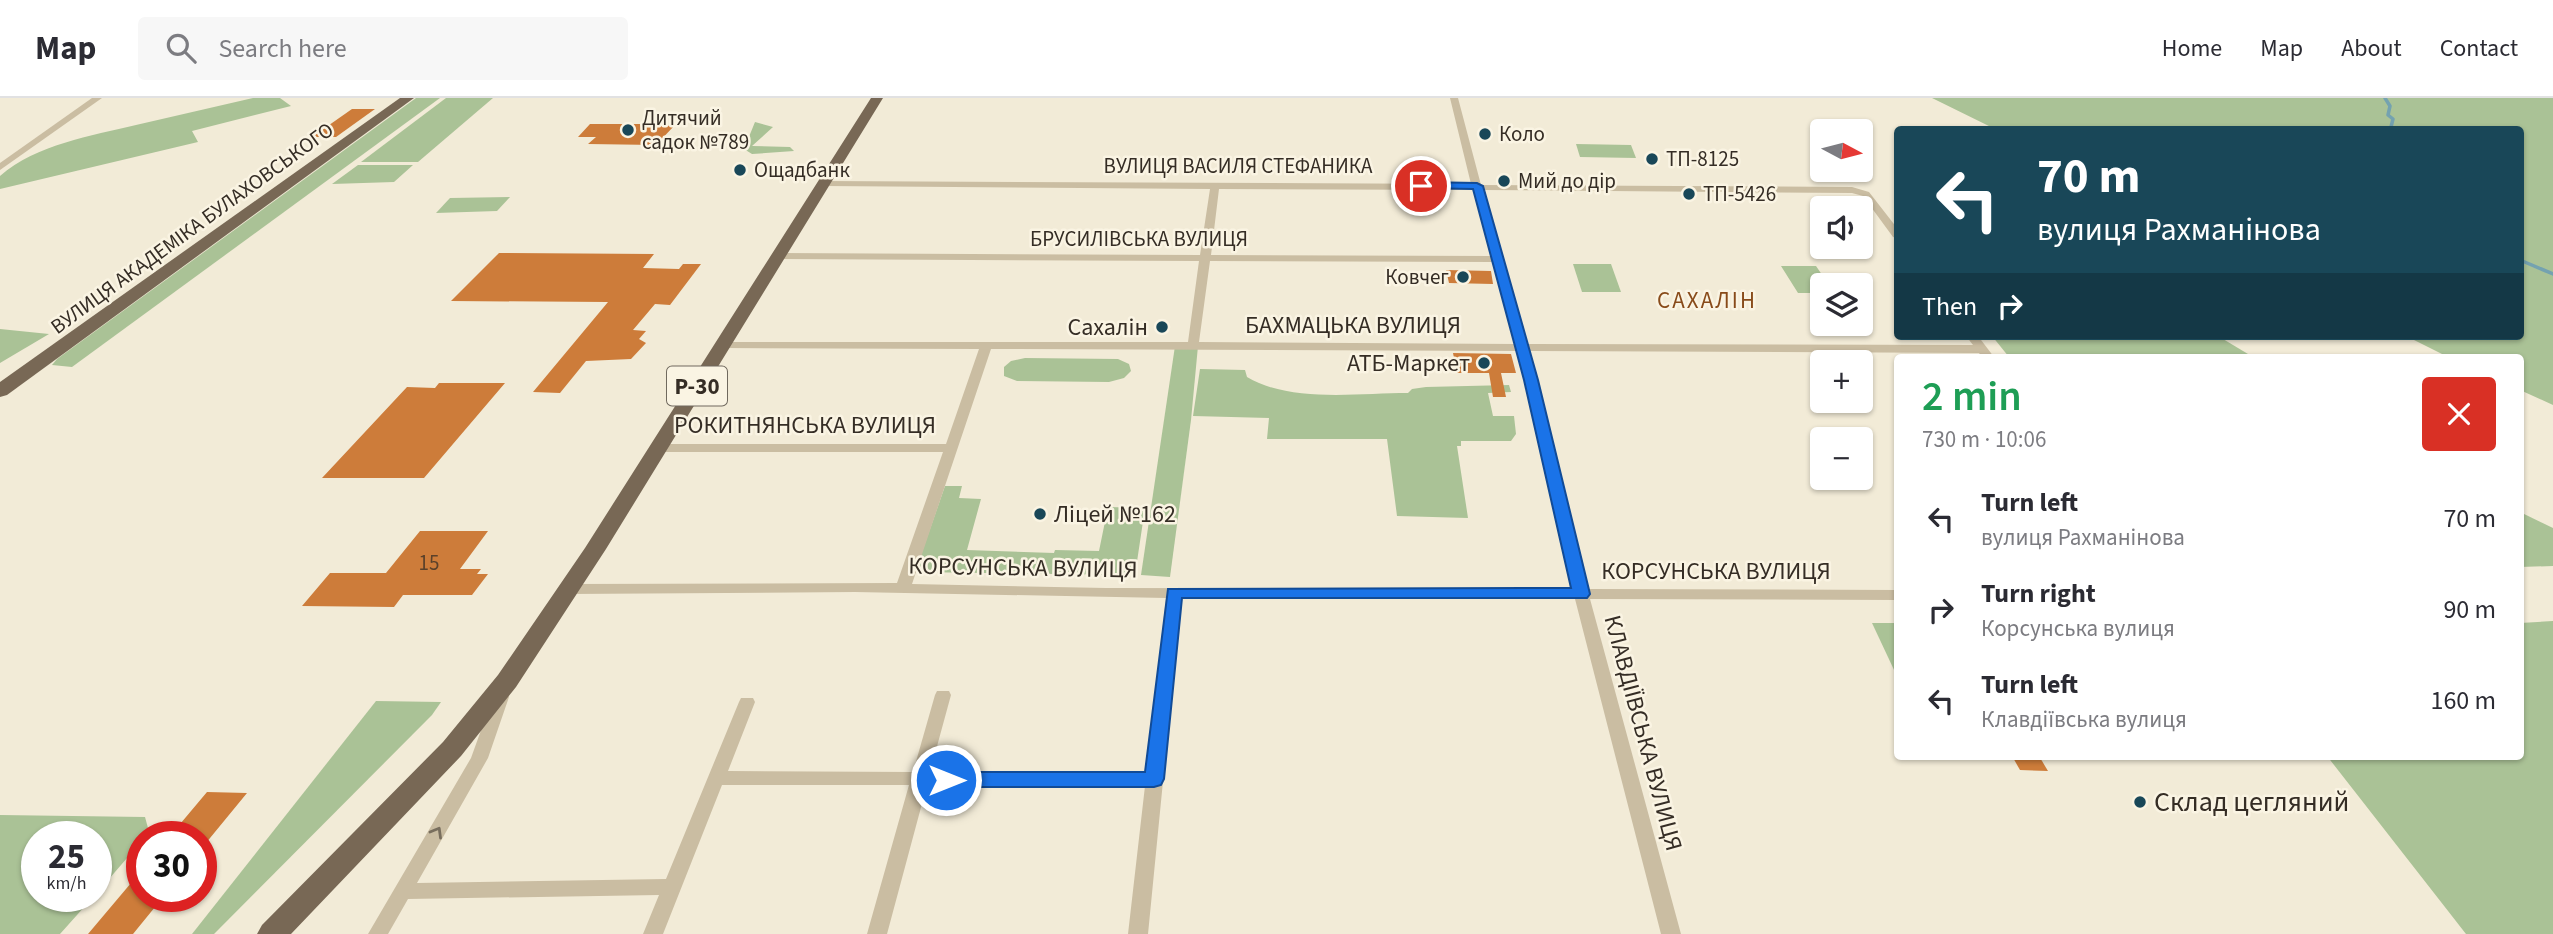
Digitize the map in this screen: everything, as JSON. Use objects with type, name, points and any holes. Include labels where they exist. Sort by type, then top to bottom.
[{"type":"main road","name":"ВУЛИЦЯ АКАДЕМІКА БУЛАХОВСЬКОГО","points":[[0,391],[408,98]]},
{"type":"main road","name":"Р-30","points":[[272,934],[452,749],[507,681],[659,448],[877,98]]},
{"type":"street","points":[[0,167],[98,98]]},
{"type":"street","name":"КЛАВДІЇВСЬКА ВУЛИЦЯ","points":[[1454,98],[1522,347],[1581,594],[1671,934]]},
{"type":"street","name":"ВУЛИЦЯ ВАСИЛЯ СТЕФАНИКА","points":[[825,183],[1860,191],[1867,194],[1894,231]]},
{"type":"street","points":[[1193,346],[1215,185]]},
{"type":"street","name":"БРУСИЛІВСЬКА ВУЛИЦЯ","points":[[779,256],[1499,259]]},
{"type":"street","name":"БАХМАЦЬКА ВУЛИЦЯ","points":[[724,344],[1522,347],[1985,353]]},
{"type":"street","name":"РОКИТНЯНСЬКА ВУЛИЦЯ","points":[[903,588],[986,345]]},
{"type":"street","name":"РОКИТНЯНСЬКА ВУЛИЦЯ","points":[[659,448],[951,448]]},
{"type":"street","name":"КОРСУНСЬКА ВУЛИЦЯ","points":[[569,589],[903,588],[1174,593],[1894,594]]},
{"type":"street","points":[[1138,934],[1174,593]]},
{"type":"street","points":[[378,934],[479,758],[507,681]]},
{"type":"street","points":[[877,934],[943,695]]},
{"type":"street","points":[[653,934],[747,702]]},
{"type":"street","points":[[718,778],[1154,779]]},
{"type":"street","points":[[403,891],[671,887]]},
{"type":"green space","points":[[253,98],[280,98],[291,106],[192,131],[198,142],[0,189],[0,176],[47,149]]},
{"type":"green space","points":[[416,98],[440,98],[72,367],[52,365],[57,359]]},
{"type":"green space","points":[[446,98],[493,98],[418,162],[361,162]]},
{"type":"green space","points":[[1932,98],[2553,98],[2553,405],[2524,392],[2524,354],[2442,354],[2414,340],[2524,340],[2524,126],[1989,126]]},
{"type":"green space","points":[[755,122],[773,127],[752,146],[790,147],[794,151],[752,154],[744,149]]},
{"type":"green space","points":[[1576,144],[1631,145],[1636,158],[1580,157]]},
{"type":"green space","points":[[358,165],[413,165],[394,182],[332,184]]},
{"type":"green space","points":[[510,197],[497,211],[436,213],[450,198]]},
{"type":"green space","points":[[1573,264],[1611,264],[1621,292],[1582,292]]},
{"type":"green space","points":[[1781,266],[1816,266],[1821,273],[1810,273],[1810,293],[1798,293]]},
{"type":"green space","points":[[0,329],[49,334],[0,363]]},
{"type":"green space","points":[[1995,340],[2225,340],[2248,354],[2007,354]]},
{"type":"green space","points":[[1175,346],[1198,346],[1170,577],[1141,575]]},
{"type":"green space","points":[[1025,358],[1118,359],[1129,364],[1131,371],[1124,378],[1109,382],[1017,381],[1004,376],[1004,367],[1011,361]]},
{"type":"green space","points":[[1200,369],[1245,370],[1247,377],[1264,385],[1324,395],[1408,393],[1412,389],[1426,387],[1509,385],[1511,392],[1488,393],[1493,416],[1514,416],[1516,434],[1511,441],[1461,441],[1461,446],[1457,446],[1468,518],[1397,516],[1387,439],[1267,439],[1269,418],[1193,416]]},
{"type":"green space","points":[[945,486],[962,486],[959,498],[981,499],[967,550],[1054,553],[1055,550],[1099,551],[1108,507],[1145,508],[1135,575],[915,572]]},
{"type":"green space","points":[[2524,514],[2553,528],[2553,566],[2524,567]]},
{"type":"green space","points":[[2553,621],[2553,934],[2466,934],[2330,760],[2524,760],[2524,623]]},
{"type":"green space","points":[[1872,623],[1894,623],[1894,670]]},
{"type":"green space","points":[[376,701],[441,702],[432,715],[214,934],[192,934],[209,912],[217,912],[217,902]]},
{"type":"green space","points":[[0,815],[145,817],[146,821],[126,821],[126,859],[112,875],[112,821],[21,821],[21,912],[80,912],[60,934],[0,934]]},
{"type":"building","points":[[352,109],[375,109],[336,137],[312,137]]},
{"type":"building","name":"Дитячий садок №789","points":[[590,124],[674,126],[656,145],[588,144],[596,137],[578,137]]},
{"type":"building","points":[[499,253],[654,254],[643,268],[679,269],[683,264],[701,264],[670,305],[655,304],[633,330],[646,331],[639,339],[646,343],[631,359],[586,361],[560,393],[533,392],[608,302],[451,301]]},
{"type":"building","name":"Ковчег","points":[[1446,270],[1491,271],[1493,284],[1449,283]]},
{"type":"building","name":"АТБ-Маркет","points":[[1453,353],[1511,354],[1516,373],[1501,373],[1506,397],[1493,397],[1489,373],[1457,373]]},
{"type":"building","points":[[439,383],[505,383],[424,478],[322,478],[407,387],[435,388]]},
{"type":"building","points":[[420,531],[488,531],[460,569],[481,569],[477,574],[488,574],[472,595],[403,595],[394,607],[302,606],[330,573],[386,573]]},
{"type":"building","points":[[2014,760],[2041,760],[2048,771],[2020,770]]},
{"type":"building","points":[[207,792],[247,793],[217,830],[217,821],[183,821]]},
{"type":"building","points":[[126,889],[126,912],[151,912],[133,934],[88,934],[107,912],[112,912],[112,906]]},
{"type":"waterway","points":[[2385,98],[2390,106],[2388,115],[2393,119],[2391,126]]},
{"type":"waterway","points":[[2524,262],[2553,274]]},
{"type":"place","name":"Дитячий садок №789","points":[[628,130]]},
{"type":"place","name":"Коло","points":[[1485,134]]},
{"type":"place","name":"ТП-8125","points":[[1652,159]]},
{"type":"place","name":"Ощадбанк","points":[[740,170]]},
{"type":"place","name":"Мий до дір","points":[[1504,181]]},
{"type":"place","name":"ТП-5426","points":[[1689,194]]},
{"type":"place","name":"Ковчег","points":[[1463,277]]},
{"type":"place","name":"Сахалін","points":[[1162,327]]},
{"type":"place","name":"АТБ-Маркет","points":[[1484,363]]},
{"type":"place","name":"Ліцей №162","points":[[1040,514]]},
{"type":"place","name":"Склад цегляний","points":[[2140,802]]},
{"type":"district","name":"САХАЛІН","points":[[1707,300]]},
{"type":"route","points":[[946,780],[1154,779],[1174,593],[1581,594],[1548,446],[1477,186],[1421,186]]}]
